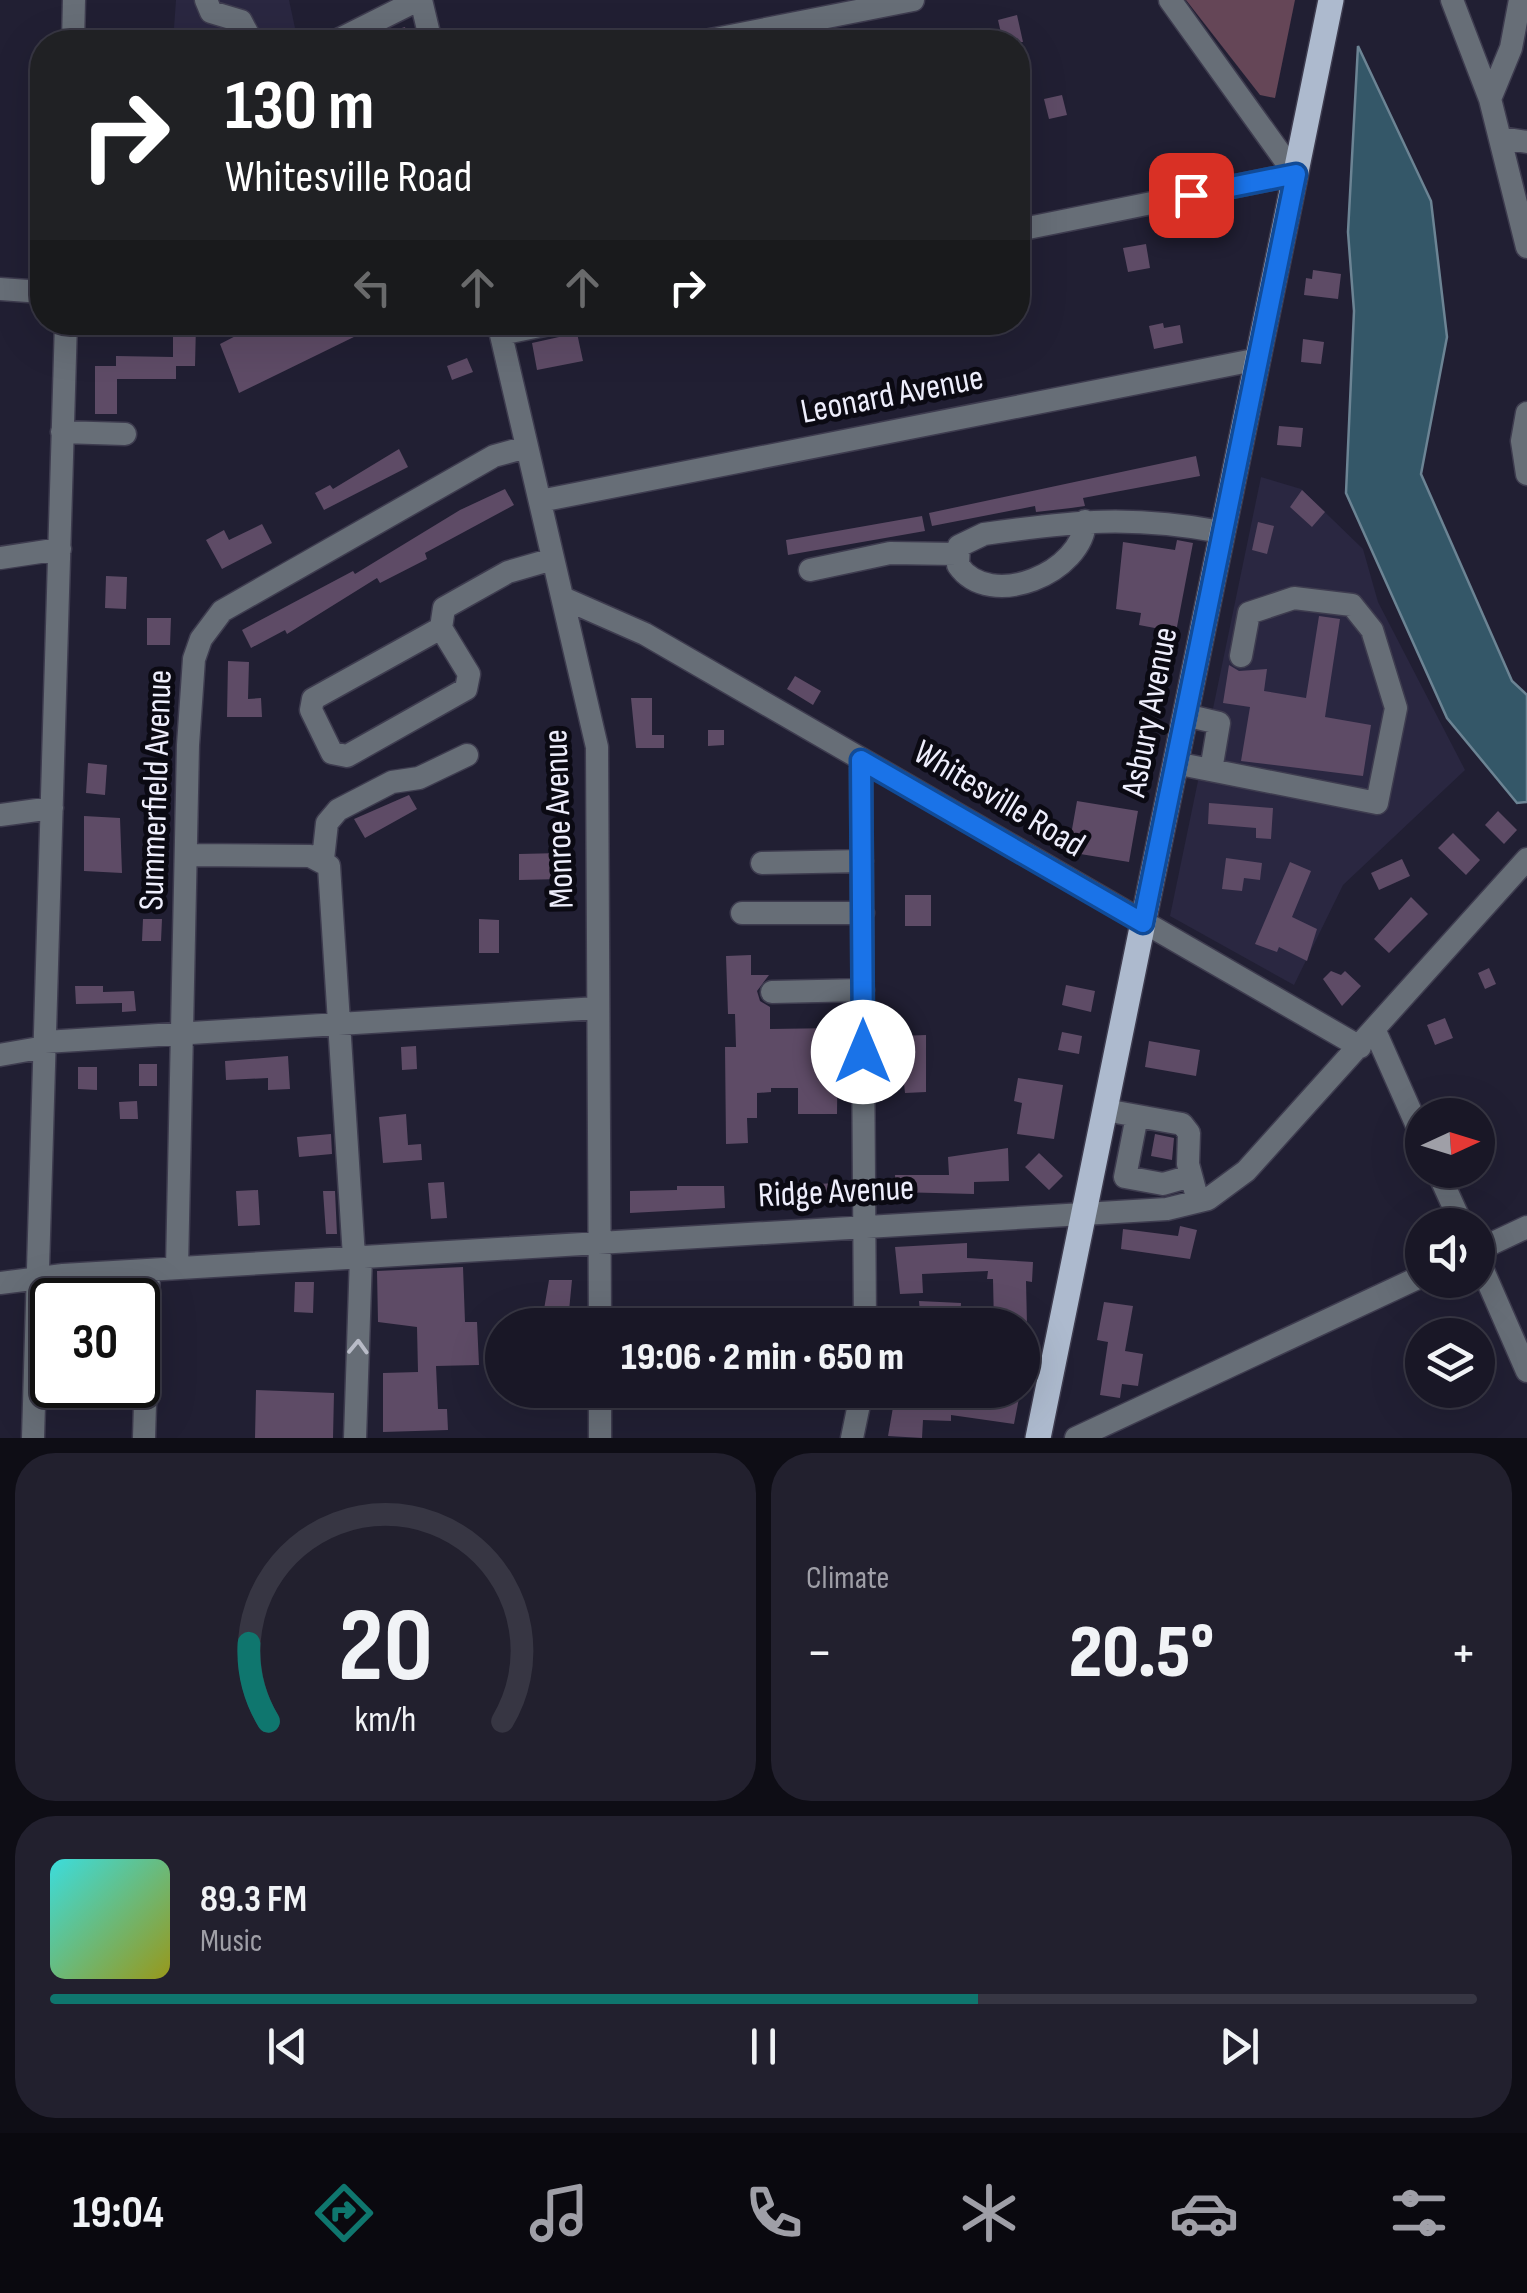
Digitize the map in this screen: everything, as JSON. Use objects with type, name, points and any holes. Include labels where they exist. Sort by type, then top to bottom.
[{"type":"main road","name":"Asbury Avenue","points":[[1038,1438],[1331,0]]},
{"type":"street","points":[[73,30],[74,0]]},
{"type":"street","points":[[206,0],[211,12],[241,22],[245,30]]},
{"type":"street","points":[[359,30],[420,0],[429,30]]},
{"type":"street","points":[[761,30],[913,0]]},
{"type":"street","points":[[1030,228],[1296,174],[1170,0]]},
{"type":"street","points":[[1452,0],[1490,99],[1527,246]]},
{"type":"street","points":[[1490,99],[1510,48],[1520,0]]},
{"type":"street","points":[[1501,138],[1527,142]]},
{"type":"street","points":[[0,289],[30,291]]},
{"type":"street","points":[[38,1278],[66,335]]},
{"type":"street","name":"Monroe Avenue","points":[[501,335],[597,747],[600,1308]]},
{"type":"street","name":"Leonard Avenue","points":[[540,501],[1258,359]]},
{"type":"street","points":[[1527,413],[1522,441],[1527,474]]},
{"type":"street","points":[[62,432],[125,434]]},
{"type":"street","name":"Summerfield Avenue","points":[[177,1268],[194,660],[208,626],[222,611],[267,582],[494,456],[527,447]]},
{"type":"street","points":[[1085,521],[1083,542],[1073,556],[1031,580],[1011,584],[974,579],[958,565],[957,554],[967,539],[1085,521],[1150,520],[1222,532]]},
{"type":"street","points":[[0,558],[60,550]]},
{"type":"street","points":[[810,570],[890,553],[957,554]]},
{"type":"street","points":[[441,628],[313,700],[311,710],[332,753],[347,756],[466,689],[469,674],[441,628],[444,608],[508,572],[554,559]]},
{"type":"street","name":"Whitesville Road","points":[[562,598],[645,634],[1143,923],[1294,1007],[1367,1039]]},
{"type":"street","points":[[1176,763],[1377,803],[1396,708],[1372,630],[1352,605],[1294,598],[1250,612],[1241,656]]},
{"type":"street","points":[[1185,715],[1220,723],[1211,770]]},
{"type":"street","points":[[355,1438],[358,1257],[326,867],[327,823],[338,810],[392,782],[419,778],[468,755]]},
{"type":"street","points":[[861,760],[865,1308]]},
{"type":"street","points":[[0,816],[52,808]]},
{"type":"street","points":[[187,856],[326,867]]},
{"type":"street","points":[[762,863],[862,860]]},
{"type":"street","name":"Ridge Avenue","points":[[38,1278],[1166,1209],[1198,1201],[1220,1192],[1246,1171],[1526,864]]},
{"type":"street","points":[[742,912],[863,912]]},
{"type":"street","points":[[772,992],[863,990]]},
{"type":"street","points":[[0,1054],[45,1044],[183,1032],[598,1008]]},
{"type":"street","points":[[1367,1039],[1405,1107]]},
{"type":"street","points":[[1105,1110],[1182,1124],[1189,1133],[1186,1149],[1198,1201]]},
{"type":"street","points":[[1137,1116],[1125,1177],[1164,1184],[1191,1176]]},
{"type":"street","points":[[1495,1242],[1527,1226]]},
{"type":"street","points":[[144,1438],[149,1270]]},
{"type":"street","name":"Ridge Avenue","points":[[0,1283],[30,1279]]},
{"type":"street","points":[[1076,1438],[1405,1284]]},
{"type":"street","points":[[1495,1298],[1527,1370]]},
{"type":"street","points":[[33,1438],[34,1408]]},
{"type":"street","points":[[600,1408],[600,1438]]},
{"type":"street","points":[[852,1438],[858,1408]]},
{"type":"shaded area","points":[[176,0],[289,0],[295,30],[174,30]]},
{"type":"shaded area","points":[[1186,0],[1295,0],[1275,98],[1260,95]]},
{"type":"shaded area","points":[[1261,477],[1301,489],[1363,549],[1378,602],[1465,770],[1343,885],[1294,985],[1170,916]]},
{"type":"water","points":[[1358,46],[1431,201],[1447,337],[1421,474],[1512,681],[1527,695],[1527,802],[1517,803],[1447,718],[1346,493],[1354,311],[1348,232]]},
{"type":"building","points":[[1017,15],[1020,30],[1000,30],[998,20]]},
{"type":"building","points":[[1062,95],[1067,115],[1049,119],[1044,99]]},
{"type":"building","points":[[1146,244],[1150,268],[1128,272],[1123,248]]},
{"type":"building","points":[[1313,270],[1341,274],[1338,299],[1304,295],[1306,278],[1312,279]]},
{"type":"building","points":[[1163,323],[1164,328],[1180,325],[1183,343],[1154,349],[1149,326]]},
{"type":"building","points":[[173,335],[196,335],[195,366],[176,366],[176,379],[117,379],[117,414],[95,414],[95,366],[116,366],[116,356],[173,357]]},
{"type":"building","points":[[238,335],[358,335],[239,393],[220,344]]},
{"type":"building","points":[[577,335],[583,361],[537,370],[532,343]]},
{"type":"building","points":[[1303,339],[1324,342],[1321,364],[1301,362]]},
{"type":"building","points":[[467,358],[473,372],[452,380],[447,366]]},
{"type":"building","points":[[1279,426],[1303,428],[1301,447],[1277,445]]},
{"type":"building","points":[[399,449],[408,467],[324,510],[315,493],[330,485],[333,489]]},
{"type":"building","points":[[1196,456],[1200,476],[1083,498],[1085,506],[1036,512],[1035,506],[932,526],[929,513]]},
{"type":"building","points":[[505,489],[514,505],[425,553],[427,559],[380,583],[377,578],[287,634],[285,630],[251,648],[242,630],[353,571],[355,574],[460,510]]},
{"type":"building","points":[[1302,490],[1325,512],[1312,527],[1290,507]]},
{"type":"building","points":[[922,516],[925,531],[788,555],[786,540]]},
{"type":"building","points":[[1258,522],[1274,526],[1267,554],[1252,550]]},
{"type":"building","points":[[262,524],[272,543],[222,569],[206,540],[224,530],[229,540]]},
{"type":"building","points":[[1177,540],[1193,543],[1176,632],[1139,625],[1141,613],[1116,609],[1123,542],[1175,550]]},
{"type":"building","points":[[106,576],[127,577],[126,609],[105,608]]},
{"type":"building","points":[[1319,616],[1340,619],[1325,717],[1371,725],[1363,776],[1241,761],[1250,707],[1223,703],[1229,665],[1239,671],[1267,669],[1264,691],[1306,698]]},
{"type":"building","points":[[147,618],[171,618],[170,645],[147,645]]},
{"type":"building","points":[[228,661],[249,662],[248,699],[261,698],[262,717],[227,717]]},
{"type":"building","points":[[795,676],[821,691],[813,705],[787,689]]},
{"type":"building","points":[[631,698],[652,698],[652,735],[664,735],[664,748],[636,748]]},
{"type":"building","points":[[708,730],[724,730],[724,745],[708,746]]},
{"type":"building","points":[[88,763],[107,765],[105,795],[86,793]]},
{"type":"building","points":[[409,795],[417,809],[365,838],[354,819]]},
{"type":"building","points":[[1077,801],[1138,811],[1129,862],[1068,852]]},
{"type":"building","points":[[1209,803],[1273,808],[1271,839],[1256,838],[1256,828],[1208,824]]},
{"type":"building","points":[[1498,811],[1517,830],[1504,844],[1485,825]]},
{"type":"building","points":[[84,816],[120,818],[122,873],[84,871]]},
{"type":"building","points":[[1453,833],[1480,860],[1466,875],[1438,848]]},
{"type":"building","points":[[561,853],[562,879],[519,880],[519,854]]},
{"type":"building","points":[[1226,858],[1262,863],[1260,880],[1244,878],[1242,891],[1222,889]]},
{"type":"building","points":[[1402,859],[1410,876],[1379,890],[1371,873]]},
{"type":"building","points":[[1290,862],[1311,871],[1292,917],[1317,929],[1307,961],[1279,947],[1277,952],[1255,944]]},
{"type":"building","points":[[905,895],[931,895],[931,926],[905,926]]},
{"type":"building","points":[[1411,897],[1428,914],[1389,953],[1374,939]]},
{"type":"building","points":[[143,919],[162,919],[161,941],[142,941]]},
{"type":"building","points":[[479,919],[499,920],[499,953],[479,953]]},
{"type":"building","points":[[751,955],[751,975],[769,975],[757,991],[760,1001],[770,1007],[770,1029],[838,1028],[837,1114],[798,1114],[798,1088],[771,1088],[771,1092],[757,1093],[757,1118],[747,1118],[748,1143],[726,1144],[725,1047],[736,1047],[735,1014],[728,1014],[726,956]]},
{"type":"building","points":[[1489,968],[1496,984],[1485,989],[1478,973]]},
{"type":"building","points":[[1331,971],[1341,975],[1345,971],[1361,986],[1342,1006],[1323,979]]},
{"type":"building","points":[[1066,985],[1095,991],[1091,1012],[1062,1005]]},
{"type":"building","points":[[75,986],[103,986],[103,992],[134,991],[136,1011],[122,1012],[122,1003],[76,1004]]},
{"type":"building","points":[[1445,1018],[1453,1038],[1435,1045],[1427,1025]]},
{"type":"building","points":[[1062,1032],[1082,1036],[1079,1054],[1058,1050]]},
{"type":"building","points":[[926,1035],[926,1092],[905,1093],[899,1036]]},
{"type":"building","points":[[1149,1041],[1200,1050],[1196,1076],[1145,1067]]},
{"type":"building","points":[[416,1046],[417,1069],[402,1070],[401,1047]]},
{"type":"building","points":[[288,1056],[290,1089],[268,1090],[268,1078],[226,1080],[225,1061]]},
{"type":"building","points":[[139,1064],[157,1064],[157,1086],[139,1086]]},
{"type":"building","points":[[78,1067],[97,1067],[97,1090],[78,1089]]},
{"type":"building","points":[[1018,1078],[1063,1085],[1054,1139],[1017,1134],[1022,1103],[1014,1101]]},
{"type":"building","points":[[137,1101],[138,1119],[120,1119],[119,1102]]},
{"type":"building","points":[[406,1114],[408,1145],[421,1144],[422,1160],[383,1163],[379,1117]]},
{"type":"building","points":[[331,1134],[332,1154],[299,1157],[297,1137]]},
{"type":"building","points":[[1155,1134],[1174,1138],[1172,1160],[1151,1156]]},
{"type":"building","points":[[1008,1148],[1009,1181],[974,1182],[974,1194],[896,1192],[895,1175],[949,1175],[948,1157]]},
{"type":"building","points":[[1039,1153],[1063,1176],[1049,1190],[1025,1167]]},
{"type":"building","points":[[444,1182],[447,1218],[431,1219],[428,1183]]},
{"type":"building","points":[[838,1183],[839,1201],[817,1202],[816,1184]]},
{"type":"building","points":[[677,1186],[724,1186],[725,1208],[630,1213],[630,1191],[677,1190]]},
{"type":"building","points":[[258,1190],[260,1225],[238,1226],[236,1191]]},
{"type":"building","points":[[323,1191],[335,1191],[337,1234],[326,1234]]},
{"type":"building","points":[[1180,1226],[1197,1230],[1190,1259],[1121,1249],[1123,1229],[1178,1236]]},
{"type":"building","points":[[967,1243],[967,1258],[1033,1262],[1032,1282],[1026,1281],[1027,1308],[994,1308],[993,1279],[987,1279],[988,1271],[922,1274],[923,1293],[900,1294],[895,1247]]},
{"type":"building","points":[[463,1267],[465,1322],[477,1322],[479,1365],[436,1366],[438,1409],[447,1409],[448,1430],[383,1432],[383,1373],[418,1372],[417,1327],[378,1322],[377,1271]]},
{"type":"building","points":[[549,1280],[572,1280],[569,1308],[544,1308]]},
{"type":"building","points":[[295,1282],[314,1282],[313,1313],[294,1312]]},
{"type":"building","points":[[919,1301],[961,1303],[961,1308],[920,1308]]},
{"type":"building","points":[[1104,1302],[1133,1306],[1125,1351],[1143,1354],[1138,1386],[1122,1384],[1120,1398],[1100,1395],[1108,1342],[1097,1340]]},
{"type":"building","points":[[256,1390],[334,1393],[333,1438],[255,1438]]},
{"type":"building","points":[[893,1408],[1017,1408],[1014,1424],[951,1415],[951,1421],[923,1420],[922,1438],[888,1436]]},
{"type":"route","points":[[863,1052],[861,760],[1143,923],[1296,174],[1191,195]]}]
